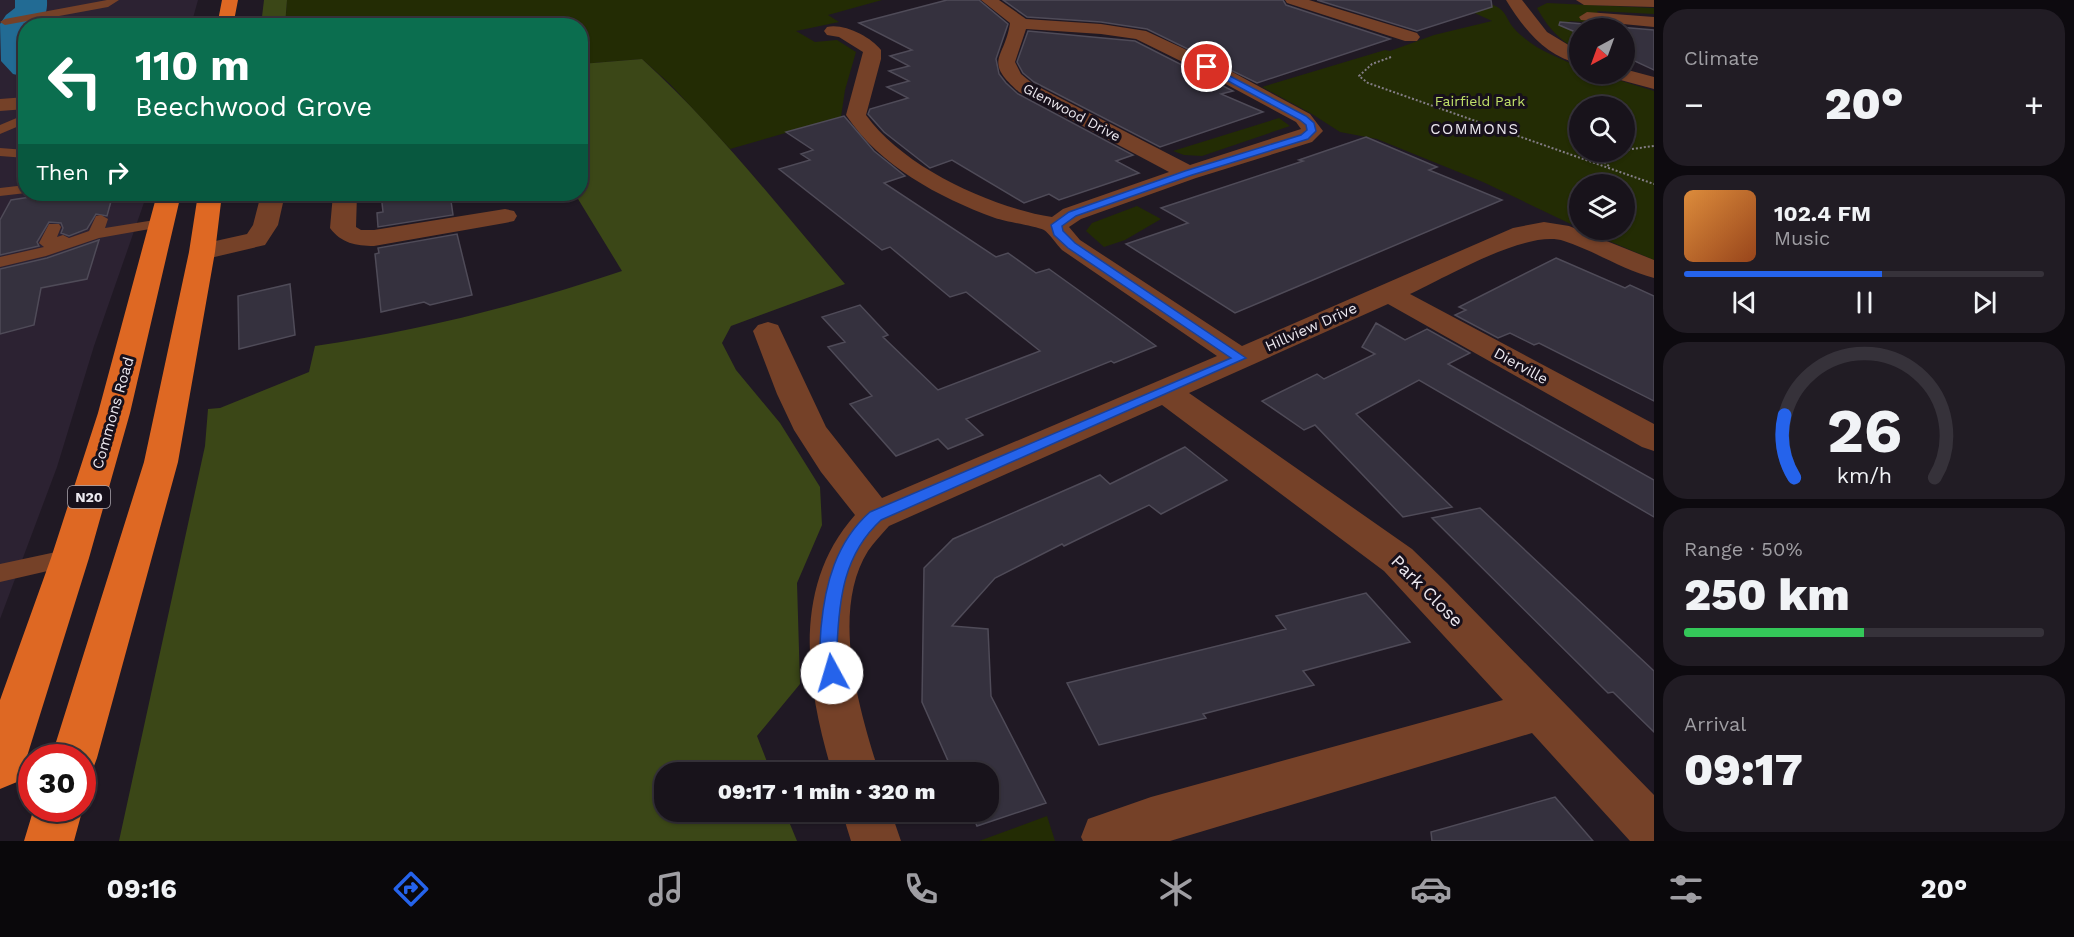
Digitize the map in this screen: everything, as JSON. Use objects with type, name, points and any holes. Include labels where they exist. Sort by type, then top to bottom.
[{"type":"highway","points":[[227,18],[230,0]]},
{"type":"highway","points":[[78,744],[161,462],[202,252],[209,201]]},
{"type":"highway","name":"Commons Road","points":[[0,766],[70,558],[114,413],[165,208]]},
{"type":"highway","points":[[49,841],[55,822]]},
{"type":"street","points":[[833,31],[844,33],[872,50],[872,59],[856,115],[865,130],[879,144],[926,175],[980,204],[1024,219],[1056,225],[1072,214],[1188,173],[1304,137],[1312,131],[1311,124],[1303,118],[1178,52],[1140,35],[1101,28],[1020,24],[1016,18],[989,0]]},
{"type":"street","points":[[1293,0],[1411,37]]},
{"type":"street","points":[[1514,0],[1538,35],[1569,54]]},
{"type":"street","points":[[1584,0],[1654,2]]},
{"type":"street","points":[[1587,17],[1654,22]]},
{"type":"street","name":"Glenwood Drive","points":[[1020,24],[1006,62],[1010,75],[1016,81],[1188,173]]},
{"type":"street","points":[[1635,78],[1654,84]]},
{"type":"street","points":[[0,105],[18,104]]},
{"type":"street","points":[[202,252],[256,240],[262,234],[271,201]]},
{"type":"street","points":[[345,201],[343,228],[345,232],[361,238],[374,238],[505,216]]},
{"type":"street","points":[[1056,225],[1058,232],[1071,245],[1240,358]]},
{"type":"street","name":"Hillview Drive","points":[[852,762],[838,718],[828,651],[832,599],[844,558],[860,530],[876,516],[1389,294],[1513,236],[1544,230],[1569,234],[1654,270]]},
{"type":"street","name":"Dierville","points":[[1389,294],[1654,438]]},
{"type":"street","points":[[768,331],[791,391],[811,430],[876,516]]},
{"type":"street","name":"Park Close","points":[[1165,392],[1398,560],[1654,831]]},
{"type":"street","points":[[1106,837],[1540,710]]},
{"type":"street","points":[[870,822],[876,841]]},
{"type":"lane","points":[[28,18],[105,5],[114,0]]},
{"type":"lane","points":[[53,14],[54,18]]},
{"type":"lane","points":[[5,22],[18,20]]},
{"type":"lane","points":[[0,130],[18,122]]},
{"type":"lane","points":[[0,152],[18,153]]},
{"type":"lane","points":[[0,192],[18,190]]},
{"type":"lane","points":[[0,262],[41,253],[165,208]]},
{"type":"lane","points":[[96,234],[101,219]]},
{"type":"lane","points":[[54,227],[47,243],[96,234]]},
{"type":"lane","points":[[0,573],[70,558]]},
{"type":"path","points":[[1391,57],[1372,64],[1359,76],[1368,83],[1654,184]]},
{"type":"path","points":[[1635,149],[1654,146]]},
{"type":"path","points":[[1603,162],[1614,169]]},
{"type":"shaded area","points":[[0,0],[198,0],[193,18],[18,18],[18,99],[0,101]]},
{"type":"shaded area","points":[[18,109],[18,201],[145,201],[94,346],[57,467],[0,619],[0,110]]},
{"type":"green space","points":[[264,0],[287,0],[286,18],[262,18]]},
{"type":"green space","points":[[287,0],[882,0],[828,15],[839,22],[796,31],[815,42],[837,40],[856,52],[845,90],[841,117],[730,149],[670,84],[642,59],[588,63],[588,18],[286,18]]},
{"type":"green space","name":"Fairfield Park","points":[[1477,0],[1502,10],[1515,29],[1528,41],[1569,63],[1569,84],[1631,84],[1654,91],[1654,260],[1607,240],[1635,240],[1635,174],[1569,174],[1569,223],[1483,182],[1377,139],[1340,132],[1262,87],[1385,50],[1390,51],[1434,35],[1492,21],[1453,3]]},
{"type":"green space","points":[[1547,3],[1654,8],[1654,14],[1597,11],[1598,13],[1583,14],[1586,18],[1569,18],[1569,45],[1551,29],[1537,8]]},
{"type":"green space","points":[[642,59],[722,140],[845,284],[731,326],[722,343],[736,370],[780,423],[820,487],[822,525],[797,583],[800,684],[757,736],[767,762],[654,762],[654,822],[789,822],[797,841],[119,841],[205,446],[208,409],[220,408],[309,372],[315,346],[393,333],[470,316],[622,271],[579,201],[588,201],[588,63]]},
{"type":"green space","points":[[1279,118],[1290,126],[1202,156],[1184,155],[1173,151]]},
{"type":"green space","points":[[1137,206],[1161,219],[1125,240],[1104,247],[1086,231],[1092,223]]},
{"type":"green space","points":[[1047,816],[1055,841],[979,841]]},
{"type":"building","points":[[947,0],[979,0],[1008,24],[996,59],[999,74],[1006,83],[1018,94],[1133,155],[1116,161],[1139,173],[1059,200],[1049,194],[1024,203],[952,160],[930,168],[884,132],[868,114],[870,109],[908,98],[887,87],[909,81],[889,71],[909,66],[890,56],[912,50],[859,23]]},
{"type":"building","points":[[1003,0],[1283,0],[1286,5],[1390,39],[1257,83],[1147,29],[1101,22],[1027,17]]},
{"type":"building","points":[[1317,0],[1491,0],[1492,7],[1417,31]]},
{"type":"building","points":[[1560,22],[1569,23],[1569,29],[1559,25]]},
{"type":"building","points":[[1635,28],[1654,30],[1654,70],[1635,61]]},
{"type":"building","points":[[1028,31],[1135,41],[1233,91],[1221,94],[1263,112],[1160,147],[1034,82],[1023,73],[1017,62]]},
{"type":"building","points":[[844,116],[874,151],[905,176],[884,183],[996,257],[1008,253],[1036,273],[1049,269],[1156,346],[1114,363],[1111,361],[966,419],[983,435],[948,449],[938,439],[896,456],[850,404],[872,396],[828,347],[845,342],[822,317],[860,305],[888,335],[883,337],[938,390],[1040,351],[966,292],[950,297],[890,247],[882,250],[779,169],[810,160],[801,154],[813,150],[786,132]]},
{"type":"building","points":[[1366,137],[1437,167],[1429,170],[1502,200],[1235,313],[1126,244],[1188,223],[1161,208],[1303,161],[1299,160]]},
{"type":"building","points":[[11,200],[111,201],[107,216],[96,214],[87,229],[69,236],[61,233],[63,228],[61,223],[49,222],[37,242],[39,246],[0,255],[0,220]]},
{"type":"building","points":[[382,201],[451,201],[453,215],[378,227],[377,213],[383,212]]},
{"type":"building","points":[[457,234],[472,295],[430,305],[424,302],[381,312],[375,254],[379,253],[378,248]]},
{"type":"building","points":[[99,240],[87,279],[41,288],[34,325],[0,334],[0,269],[47,258]]},
{"type":"building","points":[[1556,258],[1625,288],[1630,285],[1654,296],[1654,401],[1539,343],[1534,345],[1510,333],[1498,338],[1455,315],[1466,310],[1459,307]]},
{"type":"building","points":[[290,284],[295,335],[239,349],[238,296]]},
{"type":"building","points":[[1376,323],[1405,340],[1427,329],[1470,353],[1448,364],[1654,480],[1654,517],[1419,380],[1356,414],[1452,507],[1403,517],[1315,425],[1304,430],[1262,401],[1317,374],[1324,379],[1375,354],[1362,347]]},
{"type":"building","points":[[1185,447],[1227,480],[1161,514],[1149,505],[1064,546],[1062,544],[995,578],[952,626],[988,629],[991,696],[1046,803],[999,819],[999,762],[949,762],[922,702],[924,568],[953,539],[1100,475],[1110,484]]},
{"type":"building","points":[[1480,508],[1654,671],[1654,732],[1613,692],[1608,693],[1432,518]]},
{"type":"building","points":[[1366,593],[1410,642],[1303,671],[1314,685],[1203,714],[1206,718],[1099,745],[1067,683],[1286,629],[1276,616]]},
{"type":"building","points":[[1555,797],[1593,841],[1432,841],[1431,832]]},
{"type":"building","points":[[975,822],[989,822],[977,826]]},
{"type":"waterway","points":[[23,18],[31,12],[31,0]]},
{"type":"waterway","points":[[18,22],[16,27],[18,44]]},
{"type":"district","name":"COMMONS","points":[[1475,129]]},
{"type":"route","points":[[832,673],[828,651],[832,599],[844,558],[860,530],[876,516],[1240,358],[1071,245],[1058,232],[1056,225],[1072,214],[1188,173],[1304,137],[1312,131],[1311,124],[1303,118],[1207,67]]}]
